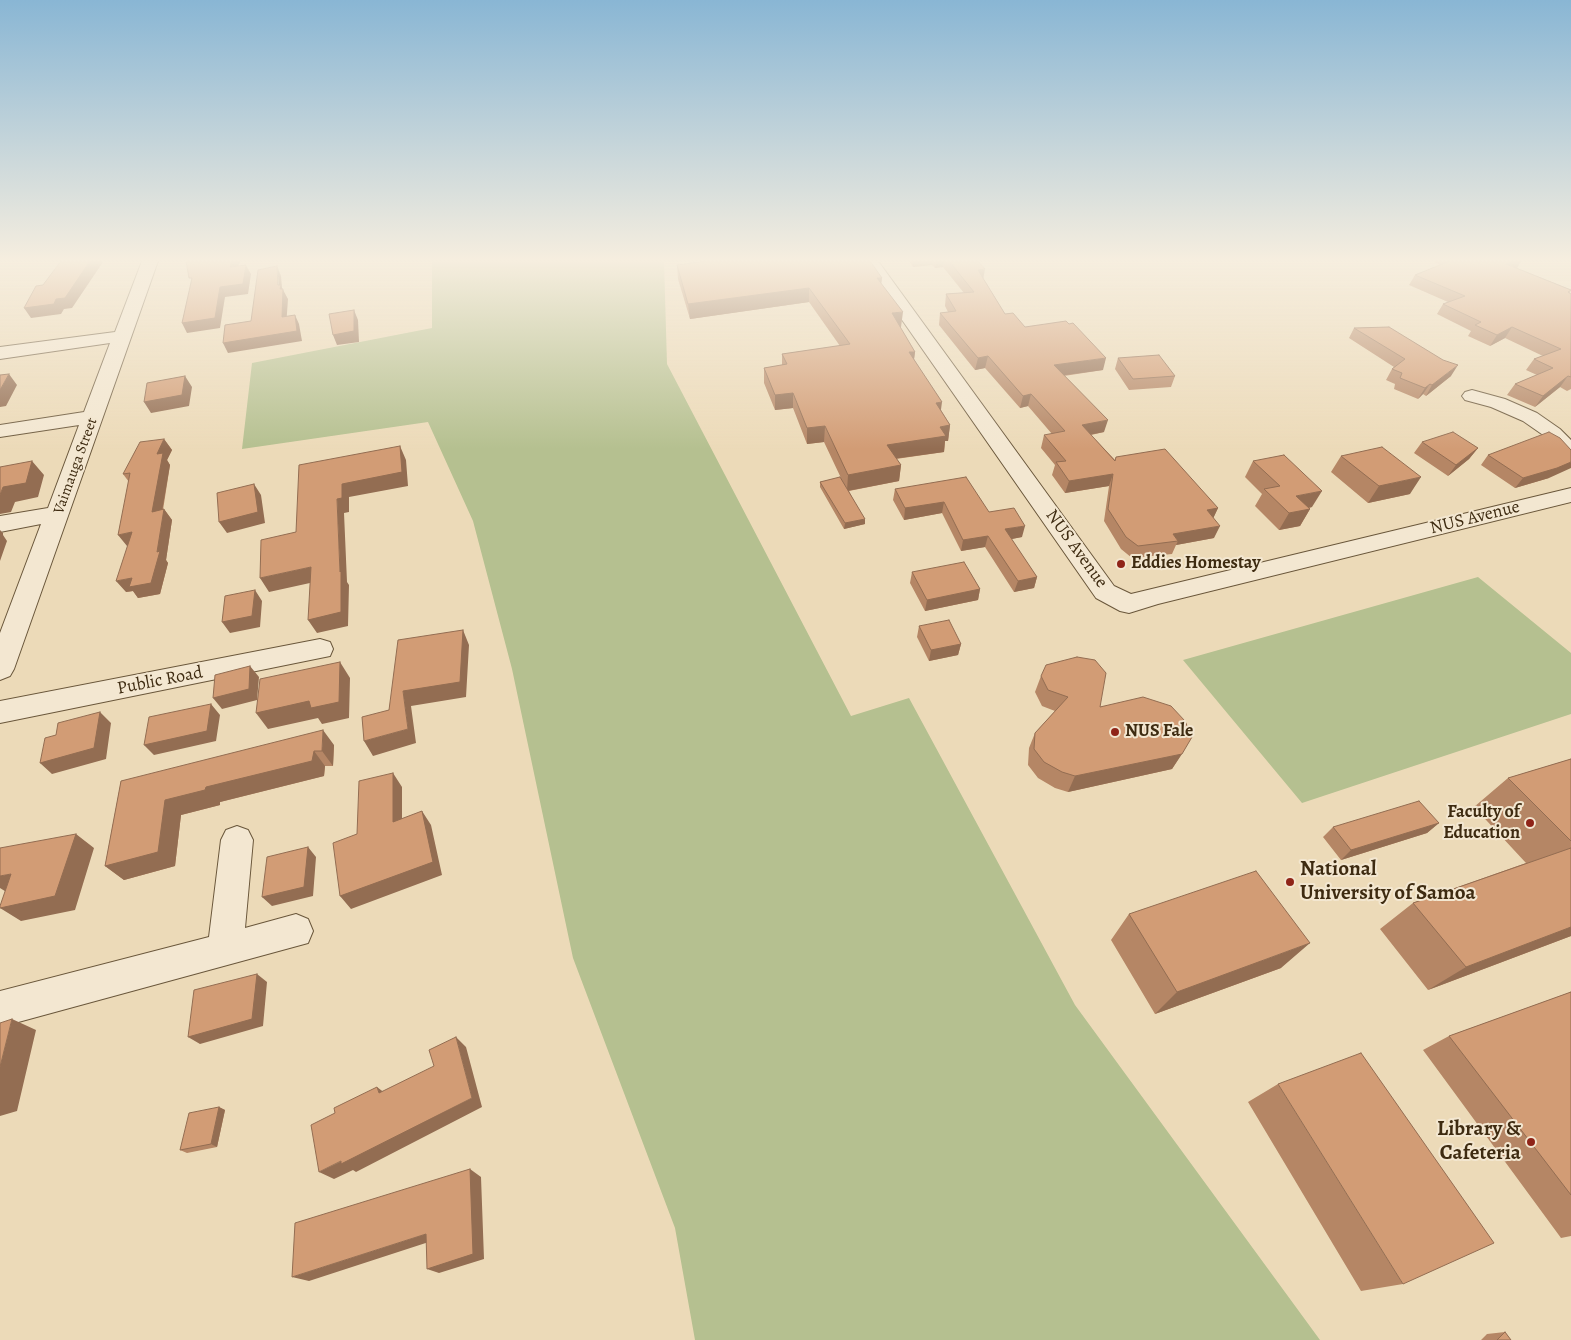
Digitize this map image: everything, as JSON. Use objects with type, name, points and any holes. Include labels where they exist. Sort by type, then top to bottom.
[{"type":"street","name":"Vaimauga Street","points":[[0,670],[128,324]]},
{"type":"street","name":"NUS Avenue","points":[[914,324],[1105,592],[1129,604],[1165,593],[1571,495]]},
{"type":"street","points":[[0,354],[124,336]]},
{"type":"street","points":[[1472,396],[1498,403],[1530,417],[1553,433],[1571,453]]},
{"type":"street","points":[[0,431],[94,417]]},
{"type":"street","points":[[0,524],[58,514]]},
{"type":"street","name":"Public Road","points":[[0,712],[320,650]]},
{"type":"street","points":[[225,950],[237,840]]},
{"type":"street","points":[[0,1009],[296,931]]},
{"type":"green space","points":[[432,324],[666,324],[667,364],[851,716],[909,698],[1075,1005],[1320,1340],[695,1340],[675,1228],[573,958],[512,669],[473,521],[428,422],[242,449],[252,363],[432,328]]},
{"type":"green space","points":[[1478,577],[1571,653],[1571,714],[1302,803],[1183,660]]},
{"type":"building","points":[[296,324],[297,331],[223,343],[225,325]]},
{"type":"building","points":[[331,324],[354,324],[354,331],[333,335]]},
{"type":"building","points":[[835,324],[898,324],[915,352],[909,352],[942,402],[936,403],[950,425],[940,427],[946,436],[887,445],[901,465],[848,475],[825,426],[807,428],[793,393],[775,395],[764,368],[787,364],[782,354],[850,344]]},
{"type":"building","points":[[949,324],[1022,324],[1025,327],[1049,324],[1074,324],[1106,358],[1054,365],[1108,420],[1082,425],[1115,461],[1116,457],[1165,449],[1218,508],[1207,510],[1220,526],[1173,534],[1178,541],[1138,546],[1126,537],[1108,509],[1113,474],[1069,481],[1056,462],[1066,461],[1044,435],[1065,431],[1031,394],[1023,396],[988,356],[978,358]]},
{"type":"building","points":[[1571,324],[1571,377],[1568,376],[1543,396],[1515,384],[1553,368],[1534,359],[1561,349],[1512,327],[1497,335],[1475,325]]},
{"type":"building","points":[[1389,327],[1443,360],[1458,365],[1432,385],[1430,384],[1425,388],[1400,378],[1402,373],[1392,369],[1405,359],[1354,328]]},
{"type":"building","points":[[1159,355],[1175,376],[1133,379],[1118,358]]},
{"type":"building","points":[[9,374],[0,390],[0,375]]},
{"type":"building","points":[[185,376],[182,395],[144,402],[147,383]]},
{"type":"building","points":[[1453,432],[1478,448],[1456,465],[1422,442]]},
{"type":"building","points":[[1549,432],[1560,438],[1571,450],[1571,462],[1523,478],[1488,455]]},
{"type":"building","points":[[164,439],[157,454],[163,453],[152,512],[164,509],[157,552],[160,551],[151,583],[129,587],[132,578],[116,581],[132,532],[118,535],[130,473],[123,474],[140,442]]},
{"type":"building","points":[[400,446],[402,472],[342,484],[342,498],[337,499],[341,612],[308,620],[311,567],[260,578],[261,540],[296,532],[299,465]]},
{"type":"building","points":[[1382,447],[1421,477],[1379,486],[1341,456]]},
{"type":"building","points":[[1284,455],[1322,491],[1296,496],[1310,509],[1289,513],[1264,489],[1280,486],[1253,461]]},
{"type":"building","points":[[32,461],[26,483],[3,487],[0,495],[0,467]]},
{"type":"building","points":[[840,477],[865,519],[845,523],[820,482]]},
{"type":"building","points":[[966,477],[989,512],[1014,508],[1025,526],[1005,529],[1037,577],[1018,581],[988,536],[963,540],[944,502],[905,508],[895,489]]},
{"type":"building","points":[[254,484],[258,512],[219,522],[217,493]]},
{"type":"building","points":[[964,562],[980,589],[927,600],[912,572]]},
{"type":"building","points":[[255,590],[252,616],[222,622],[225,596]]},
{"type":"building","points":[[949,620],[961,644],[931,650],[919,626]]},
{"type":"building","points":[[463,630],[460,682],[403,691],[408,729],[364,741],[362,717],[389,710],[398,640]]},
{"type":"building","name":"NUS Fale","points":[[1077,657],[1095,660],[1106,673],[1100,707],[1143,697],[1171,706],[1185,721],[1192,737],[1182,754],[1075,776],[1062,772],[1044,762],[1034,749],[1035,733],[1068,697],[1048,690],[1041,676],[1046,665]]},
{"type":"building","points":[[340,662],[339,702],[311,708],[309,701],[256,713],[260,679]]},
{"type":"building","points":[[250,666],[249,689],[213,698],[215,675]]},
{"type":"building","points":[[211,704],[207,731],[144,745],[149,717]]},
{"type":"building","points":[[100,712],[94,748],[40,763],[45,738],[56,735],[58,723]]},
{"type":"building","points":[[323,730],[322,751],[314,751],[312,761],[206,787],[205,790],[165,800],[158,852],[105,866],[121,781]]},
{"type":"building","points":[[1571,759],[1571,841],[1508,778]]},
{"type":"building","points":[[393,773],[393,822],[422,811],[433,862],[340,896],[333,843],[357,834],[359,781]]},
{"type":"building","points":[[1419,801],[1439,823],[1351,850],[1333,827]]},
{"type":"building","points":[[76,834],[55,896],[0,908],[11,874],[0,876],[0,848]]},
{"type":"building","points":[[308,847],[304,887],[262,897],[267,857]]},
{"type":"building","points":[[1571,848],[1571,927],[1466,967],[1413,903]]},
{"type":"building","points":[[1256,871],[1310,943],[1177,992],[1129,914]]},
{"type":"building","points":[[257,974],[252,1019],[188,1037],[194,990]]},
{"type":"building","name":"Library & Cafeteria","points":[[1571,992],[1571,1195],[1449,1036]]},
{"type":"building","points":[[12,1019],[0,1067],[0,1023]]},
{"type":"building","points":[[456,1037],[472,1098],[341,1164],[341,1161],[319,1172],[311,1125],[335,1113],[334,1108],[377,1087],[379,1093],[434,1066],[429,1050]]},
{"type":"building","points":[[1361,1053],[1494,1243],[1403,1284],[1278,1084]]},
{"type":"building","points":[[219,1107],[211,1144],[180,1150],[189,1113]]},
{"type":"building","points":[[470,1169],[473,1254],[427,1269],[426,1234],[292,1277],[295,1223]]},
{"type":"building","points":[[1505,1332],[1511,1340],[1497,1340]]},
{"type":"place","name":"Eddies Homestay","points":[[1121,564]]},
{"type":"place","name":"NUS Fale","points":[[1115,732]]},
{"type":"place","name":"Faculty of Education","points":[[1530,823]]},
{"type":"place","name":"National University of Samoa","points":[[1290,882]]},
{"type":"place","name":"Library & Cafeteria","points":[[1531,1142]]}]
